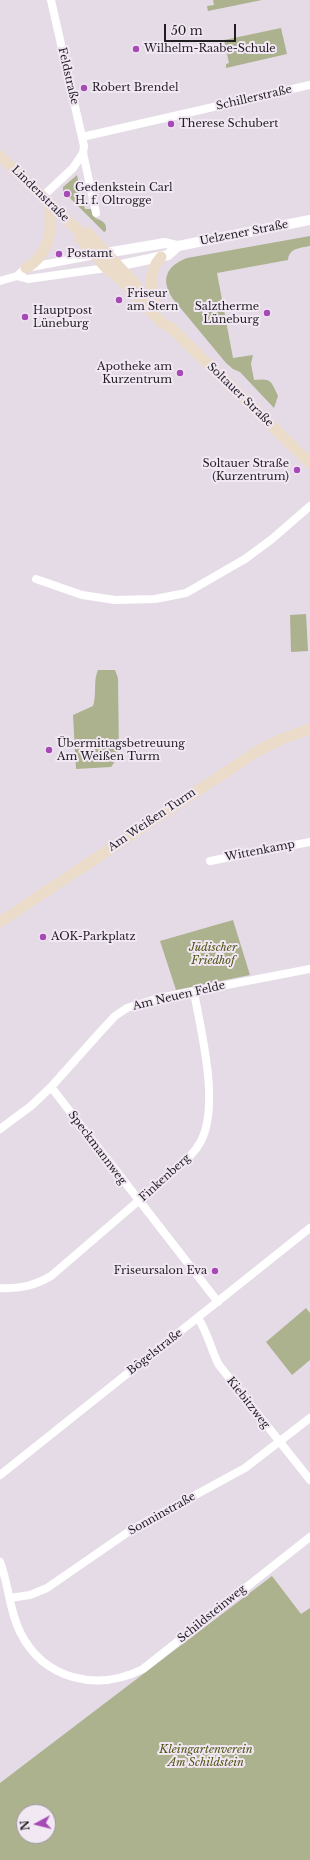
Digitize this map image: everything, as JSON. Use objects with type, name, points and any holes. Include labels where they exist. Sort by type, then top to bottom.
[{"type":"main road","name":"Lindenstraße","points":[[0,156],[81,233],[88,233],[118,266]]},
{"type":"main road","points":[[26,268],[35,263],[43,253],[50,238],[46,199]]},
{"type":"main road","name":"Lindenstraße","points":[[81,233],[81,240],[106,268]]},
{"type":"main road","points":[[156,306],[151,279],[154,267],[161,257]]},
{"type":"main road","name":"Soltauer Straße","points":[[118,266],[166,317],[169,326]]},
{"type":"main road","name":"Soltauer Straße","points":[[106,268],[121,280],[162,323],[169,326],[310,463]]},
{"type":"main road","name":"Am Weißen Turm","points":[[0,922],[256,752],[281,739],[310,729]]},
{"type":"street","name":"Feldstraße","points":[[51,0],[82,137],[83,153],[96,213]]},
{"type":"street","name":"Schillerstraße","points":[[82,137],[310,86]]},
{"type":"street","points":[[46,199],[73,168],[83,153]]},
{"type":"street","name":"Uelzener Straße","points":[[95,255],[166,243],[178,246],[310,220]]},
{"type":"street","name":"Uelzener Straße","points":[[106,268],[168,255],[178,246]]},
{"type":"street","points":[[0,281],[17,276],[26,268],[95,255]]},
{"type":"street","points":[[17,276],[28,278],[106,268]]},
{"type":"street","points":[[36,579],[82,595],[115,600],[155,599],[186,593],[245,559],[272,539],[310,506]]},
{"type":"street","name":"Wittenkamp","points":[[210,861],[310,842]]},
{"type":"street","name":"Am Neuen Felde","points":[[0,1129],[31,1106],[51,1087],[115,1016],[127,1008],[142,1003],[310,969]]},
{"type":"street","name":"Finkenberg","points":[[0,1288],[26,1287],[39,1283],[50,1276],[138,1202],[186,1160],[199,1146],[210,1112],[209,1089],[194,992]]},
{"type":"street","name":"Speckmannweg","points":[[51,1087],[138,1202],[218,1302]]},
{"type":"street","name":"Bögelstraße","points":[[0,1475],[310,1228]]},
{"type":"street","name":"Kiebitzweg","points":[[198,1318],[205,1328],[212,1353],[220,1366],[310,1480]]},
{"type":"street","name":"Sonninstraße","points":[[10,1598],[30,1595],[47,1588],[131,1530],[231,1477],[310,1418]]},
{"type":"street","name":"Schildsteinweg","points":[[0,1562],[20,1633],[33,1652],[50,1667],[66,1675],[84,1680],[108,1681],[127,1676],[143,1669],[310,1537]]},
{"type":"green space","points":[[213,0],[262,0],[208,11],[207,6],[214,5]]},
{"type":"green space","points":[[281,28],[287,54],[226,68],[226,64],[229,63],[224,40]]},
{"type":"green space","points":[[77,175],[85,209],[93,209],[95,218],[105,224],[106,231],[104,232],[63,191],[63,187]]},
{"type":"green space","points":[[310,236],[310,246],[293,251],[290,253],[288,260],[217,273],[233,358],[253,355],[251,364],[254,380],[268,380],[272,384],[278,396],[274,408],[240,372],[233,369],[226,363],[173,299],[167,286],[167,274],[174,265],[187,258]]},
{"type":"green space","points":[[306,614],[308,651],[291,652],[290,615]]},
{"type":"green space","points":[[98,670],[115,670],[118,678],[119,756],[111,767],[76,769],[73,715],[93,706]]},
{"type":"green space","name":"Jüdischer Friedhof","points":[[233,920],[250,975],[176,990],[160,941]]},
{"type":"green space","points":[[306,1308],[310,1313],[310,1360],[292,1375],[266,1342]]},
{"type":"green space","name":"Kleingartenverein Am Schildstein","points":[[272,1576],[301,1614],[310,1608],[310,1860],[0,1860],[0,1783]]},
{"type":"place","name":"Wilhelm-Raabe-Schule","points":[[136,49]]},
{"type":"place","name":"Robert Brendel","points":[[84,88]]},
{"type":"place","name":"Therese Schubert","points":[[171,124]]},
{"type":"place","name":"Gedenkstein Carl H. f. Oltrogge","points":[[67,194]]},
{"type":"place","name":"Postamt","points":[[59,254]]},
{"type":"place","name":"Friseur am Stern","points":[[119,300]]},
{"type":"place","name":"Salztherme Lüneburg","points":[[267,313]]},
{"type":"place","name":"Hauptpost Lüneburg","points":[[25,317]]},
{"type":"place","name":"Apotheke am Kurzentrum","points":[[180,373]]},
{"type":"place","name":"Soltauer Straße (Kurzentrum)","points":[[297,470]]},
{"type":"place","name":"Übermittagsbetreuung Am Weißen Turm","points":[[49,750]]},
{"type":"place","name":"AOK-Parkplatz","points":[[43,937]]},
{"type":"place","name":"Friseursalon Eva","points":[[215,1271]]}]
